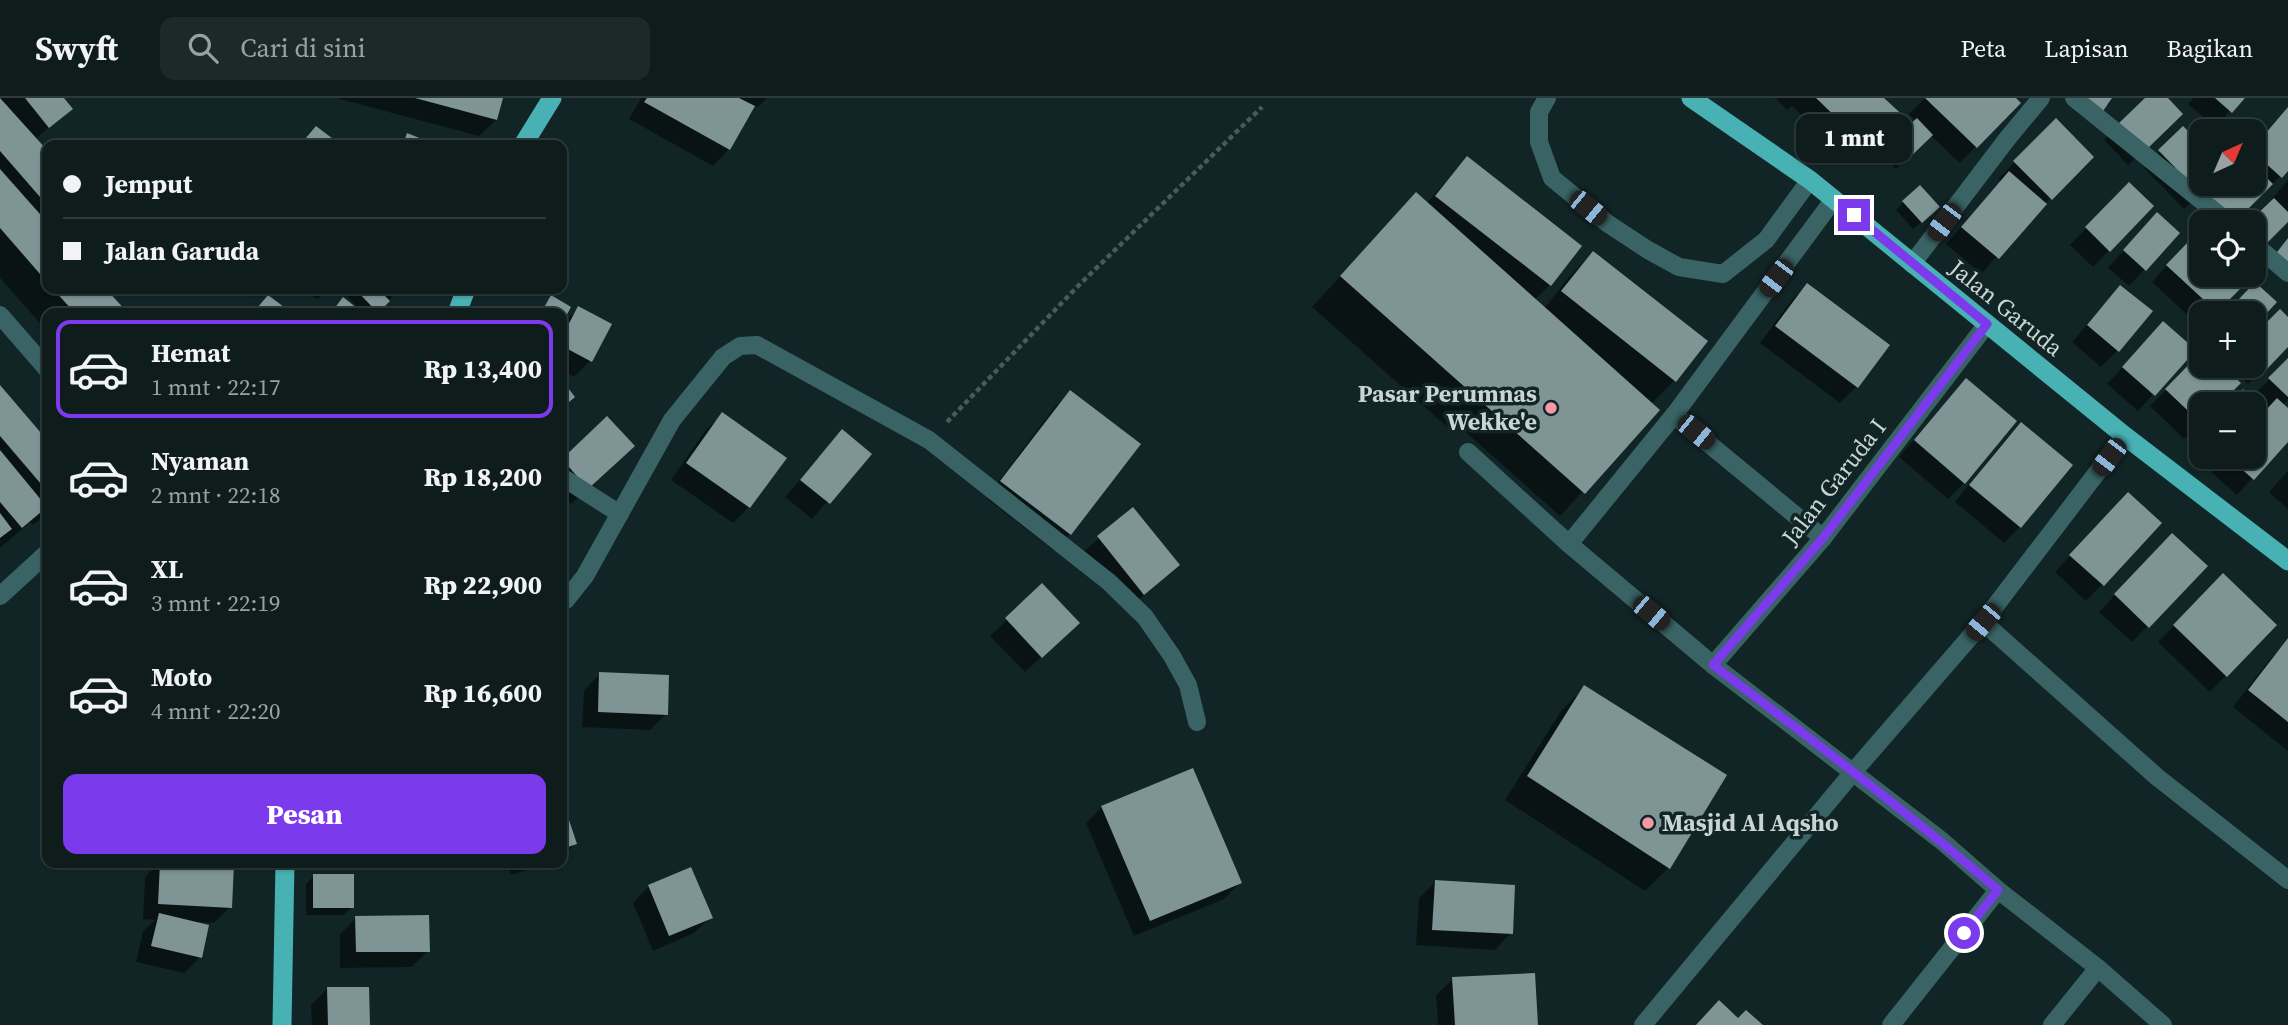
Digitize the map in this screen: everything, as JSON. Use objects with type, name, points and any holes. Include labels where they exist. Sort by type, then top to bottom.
[{"type":"highway","points":[[526,140],[552,98]]},
{"type":"highway","name":"Jalan Garuda","points":[[1691,98],[1810,180],[2125,436],[2288,561]]},
{"type":"highway","points":[[282,1025],[285,868]]},
{"type":"street","points":[[1547,98],[1539,112],[1539,142],[1552,178],[1607,223],[1647,250],[1679,267],[1723,274],[1766,240],[1810,180]]},
{"type":"street","points":[[1912,264],[2007,139],[2042,98]]},
{"type":"street","points":[[2074,98],[2213,210]]},
{"type":"street","points":[[1569,544],[1674,415],[1834,200]]},
{"type":"street","points":[[2266,254],[2288,273]]},
{"type":"street","points":[[0,315],[42,363]]},
{"type":"street","name":"Jalan Garuda I","points":[[1713,665],[1823,538],[1987,324]]},
{"type":"street","points":[[567,599],[585,576],[672,420],[723,357],[740,346],[757,345],[929,440],[1109,582],[1145,617],[1172,656],[1188,685],[1197,722]]},
{"type":"street","points":[[1674,415],[1823,538]]},
{"type":"street","points":[[1643,1025],[1854,771],[1983,622],[2125,436]]},
{"type":"street","points":[[1468,453],[1569,544],[1713,665],[1942,841],[1998,890],[2098,968],[2163,1025]]},
{"type":"street","points":[[567,480],[620,514]]},
{"type":"street","points":[[0,596],[42,558]]},
{"type":"street","points":[[1983,622],[2157,777],[2288,880]]},
{"type":"street","points":[[1891,1025],[1998,890]]},
{"type":"street","points":[[2052,1025],[2098,968]]},
{"type":"path","points":[[929,440],[1080,284],[1262,107]]},
{"type":"building","points":[[0,98],[42,144],[42,199],[0,151]]},
{"type":"building","points":[[25,98],[64,98],[73,109],[49,128]]},
{"type":"building","points":[[415,98],[503,98],[497,120]]},
{"type":"building","points":[[647,98],[739,98],[755,106],[730,150],[644,102]]},
{"type":"building","points":[[1816,98],[1884,98],[1909,121],[1876,156]]},
{"type":"building","points":[[1925,98],[2016,98],[2021,103],[1977,148]]},
{"type":"building","points":[[2080,98],[2112,98],[2101,114]]},
{"type":"building","points":[[2145,98],[2168,98],[2183,114],[2145,151],[2119,123]]},
{"type":"building","points":[[2215,98],[2245,98],[2232,113]]},
{"type":"building","points":[[2288,107],[2288,171],[2282,178],[2266,164],[2266,133]]},
{"type":"building","points":[[1917,118],[1933,135],[1905,162],[1888,145]]},
{"type":"building","points":[[2056,118],[2094,157],[2052,200],[2013,161]]},
{"type":"building","points":[[316,126],[334,140],[304,140]]},
{"type":"building","points":[[2183,126],[2189,132],[2189,182],[2158,150]]},
{"type":"building","points":[[407,133],[424,140],[405,140]]},
{"type":"building","points":[[1467,156],[1582,246],[1551,286],[1435,196]]},
{"type":"building","points":[[0,169],[42,216],[42,276],[0,228]]},
{"type":"building","points":[[2009,171],[2047,204],[1999,259],[1961,227]]},
{"type":"building","points":[[2266,177],[2273,184],[2266,191]]},
{"type":"building","points":[[2129,182],[2154,206],[2110,252],[2085,227]]},
{"type":"building","points":[[1920,185],[1940,207],[1922,223],[1902,201]]},
{"type":"building","points":[[1416,192],[1660,410],[1585,494],[1340,276]]},
{"type":"building","points":[[2207,196],[2261,196],[2247,210],[2222,210]]},
{"type":"building","points":[[2274,198],[2288,212],[2288,222],[2266,244],[2266,210],[2262,210]]},
{"type":"building","points":[[2157,212],[2180,233],[2146,271],[2123,250]]},
{"type":"building","points":[[2288,238],[2288,266],[2274,256]]},
{"type":"building","points":[[2189,241],[2189,286],[2166,265]]},
{"type":"building","points":[[1593,251],[1708,341],[1676,382],[1561,291]]},
{"type":"building","points":[[1807,283],[1890,345],[1858,388],[1775,326]]},
{"type":"building","points":[[2120,285],[2153,311],[2119,352],[2087,325]]},
{"type":"building","points":[[2190,287],[2240,289],[2228,301],[2205,301]]},
{"type":"building","points":[[2250,287],[2260,287],[2277,302],[2266,314],[2266,301],[2237,301]]},
{"type":"building","points":[[58,294],[111,294],[123,308],[70,308]]},
{"type":"building","points":[[360,294],[383,294],[390,301],[383,308],[373,308]]},
{"type":"building","points":[[268,295],[285,308],[257,308]]},
{"type":"building","points":[[551,295],[571,307],[567,315],[567,308],[544,308]]},
{"type":"building","points":[[343,297],[357,308],[335,308]]},
{"type":"building","points":[[578,306],[612,324],[592,362],[567,349],[567,327]]},
{"type":"building","points":[[2280,309],[2288,317],[2288,347],[2266,370],[2266,323]]},
{"type":"building","points":[[2163,321],[2189,344],[2189,358],[2155,396],[2122,367]]},
{"type":"building","points":[[2288,358],[2288,397],[2268,378]]},
{"type":"building","points":[[2189,364],[2189,378],[2236,378],[2241,383],[2232,392],[2189,392],[2189,412],[2165,389]]},
{"type":"building","points":[[1966,378],[2017,421],[1965,484],[1914,440]]},
{"type":"building","points":[[0,385],[42,434],[42,485],[0,436]]},
{"type":"building","points":[[567,387],[575,397],[567,404]]},
{"type":"building","points":[[1070,390],[1141,444],[1071,535],[1000,481]]},
{"type":"building","points":[[2277,398],[2288,408],[2288,442],[2266,467],[2266,410]]},
{"type":"building","points":[[722,412],[787,458],[750,508],[686,463]]},
{"type":"building","points":[[607,416],[635,446],[588,489],[567,465],[567,454]]},
{"type":"building","points":[[2021,422],[2073,465],[2021,528],[1969,485]]},
{"type":"building","points":[[842,429],[872,454],[830,504],[800,480]]},
{"type":"building","points":[[0,450],[42,501],[42,511],[22,528],[0,502]]},
{"type":"building","points":[[2242,469],[2264,469],[2254,480]]},
{"type":"building","points":[[2128,492],[2162,523],[2104,586],[2069,555]]},
{"type":"building","points":[[1133,507],[1180,565],[1144,595],[1097,536]]},
{"type":"building","points":[[0,513],[12,529],[0,538]]},
{"type":"building","points":[[2172,533],[2208,566],[2149,628],[2114,594]]},
{"type":"building","points":[[2223,573],[2277,625],[2227,677],[2173,625]]},
{"type":"building","points":[[1042,583],[1080,623],[1042,658],[1005,618]]},
{"type":"building","points":[[2288,638],[2288,722],[2248,690]]},
{"type":"building","points":[[599,672],[669,675],[668,715],[598,712]]},
{"type":"building","name":"Masjid Al Aqsho","points":[[1584,685],[1727,775],[1670,869],[1527,776]]},
{"type":"building","points":[[1193,768],[1242,883],[1150,921],[1101,806]]},
{"type":"building","points":[[567,814],[577,844],[567,847]]},
{"type":"building","points":[[691,867],[713,918],[669,936],[648,885]]},
{"type":"building","points":[[160,868],[234,868],[232,908],[158,904]]},
{"type":"building","points":[[313,874],[354,874],[354,908],[313,908]]},
{"type":"building","points":[[1435,880],[1515,885],[1513,934],[1432,930]]},
{"type":"building","points":[[159,913],[209,925],[202,958],[151,946]]},
{"type":"building","points":[[429,915],[430,952],[356,952],[355,916]]},
{"type":"building","points":[[1535,973],[1538,1025],[1455,1025],[1452,977]]},
{"type":"building","points":[[327,987],[369,987],[370,1025],[328,1025]]},
{"type":"building","points":[[1719,1000],[1738,1018],[1746,1010],[1763,1025],[1696,1025]]},
{"type":"place","name":"Pasar Perumnas Wekke'e","points":[[1551,408]]},
{"type":"place","name":"Masjid Al Aqsho","points":[[1648,823]]},
{"type":"route","points":[[1854,215],[1987,324],[1823,538],[1713,665],[1854,771],[1998,890],[1964,933]]}]
